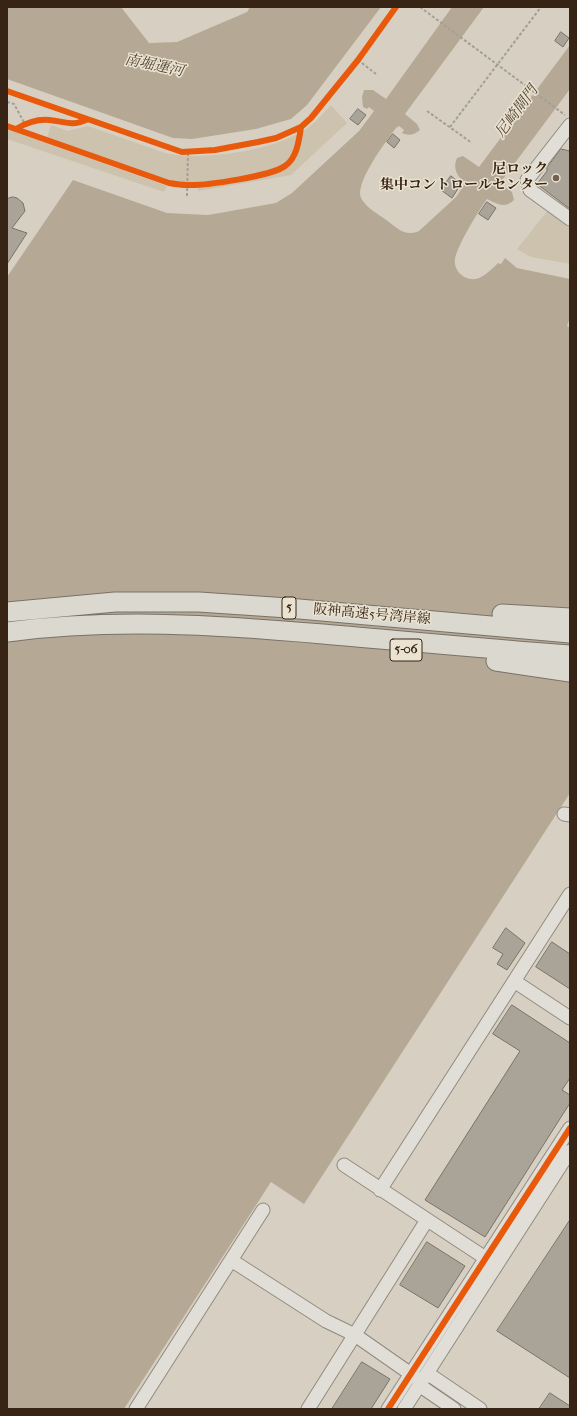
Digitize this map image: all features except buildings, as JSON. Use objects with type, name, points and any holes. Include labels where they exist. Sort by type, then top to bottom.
[{"type":"highway","name":"阪神高速5号湾岸線","points":[[7,612],[73,605],[158,602],[243,604],[570,633]]},
{"type":"highway","points":[[340,613],[486,614],[570,618]]},
{"type":"highway","name":"阪神高速5号湾岸線","points":[[7,632],[117,624],[201,625],[570,655]]},
{"type":"highway","name":"5-06","points":[[242,628],[314,641],[460,655],[570,672]]},
{"type":"street","points":[[570,120],[527,180],[530,190],[570,219]]},
{"type":"street","points":[[380,1190],[570,894]]},
{"type":"street","points":[[514,981],[570,1018]]},
{"type":"street","points":[[404,1409],[419,1379],[570,1128]]},
{"type":"street","points":[[491,1261],[570,1151]]},
{"type":"street","points":[[344,1165],[380,1190],[491,1261]]},
{"type":"street","points":[[136,1409],[263,1210]]},
{"type":"street","points":[[308,1409],[427,1220]]},
{"type":"street","points":[[231,1260],[326,1321],[355,1335],[419,1379],[454,1409]]},
{"type":"street","points":[[388,1409],[419,1379]]},
{"type":"street","points":[[419,1379],[480,1409]]},
{"type":"path","points":[[7,91],[86,120],[182,152],[215,150],[258,142],[276,138],[301,127],[320,109],[396,7]]},
{"type":"path","points":[[420,7],[570,120]]},
{"type":"path","points":[[450,127],[541,7]]},
{"type":"path","points":[[358,60],[376,74]]},
{"type":"path","points":[[7,102],[14,104],[25,124]]},
{"type":"path","points":[[427,111],[472,143]]},
{"type":"path","points":[[16,129],[25,124],[49,120],[70,124],[86,120]]},
{"type":"path","points":[[7,126],[169,183],[187,186],[214,183],[275,172],[286,166],[295,154],[301,127]]},
{"type":"path","points":[[186,196],[188,152]]},
{"type":"shaded area","points":[[331,105],[347,123],[291,175],[198,191],[198,182],[182,183],[169,180],[47,138],[51,125],[68,131],[88,126],[165,153],[199,156],[219,155],[260,148],[296,135],[312,125]]},
{"type":"shaded area","points":[[7,129],[167,186],[164,192],[7,139]]},
{"type":"shaded area","points":[[549,209],[570,225],[570,264],[531,257],[517,249]]},
{"type":"water","name":"南堀運河","points":[[7,7],[121,7],[149,43],[177,42],[247,12],[250,7],[381,7],[307,105],[291,119],[256,129],[192,139],[173,138],[7,79]]},
{"type":"water","points":[[452,7],[484,7],[405,114],[417,124],[420,130],[409,135],[402,133],[404,130],[399,126],[396,128],[372,162],[362,182],[360,191],[361,198],[370,208],[399,230],[406,233],[414,233],[419,231],[456,197],[465,184],[455,169],[457,158],[463,156],[479,167],[570,45],[570,89],[500,183],[512,192],[514,200],[511,203],[501,205],[487,199],[464,237],[455,259],[455,264],[459,273],[472,279],[483,276],[498,263],[501,264],[505,258],[517,268],[570,279],[570,318],[567,326],[570,328],[570,793],[304,1204],[271,1182],[124,1409],[7,1409],[7,277],[73,180],[167,213],[208,215],[276,203],[292,193],[359,131],[374,111],[369,107],[367,109],[363,107],[362,97],[364,90],[373,90],[386,99]]},
{"type":"cycle path","points":[[7,91],[182,152],[215,150],[258,142],[276,138],[301,127],[311,118],[358,60],[396,7]]},
{"type":"cycle path","points":[[16,129],[28,123],[40,120],[71,123],[86,120]]},
{"type":"cycle path","points":[[7,126],[169,183],[180,185],[208,184],[238,180],[278,170],[289,163],[295,154],[301,127]]},
{"type":"cycle path","points":[[388,1409],[570,1128]]},
{"type":"place","name":"尼ロック 集中コントロールセンター","points":[[556,178]]},
{"type":"water label","name":"尼崎閘門","points":[[517,112]]}]
